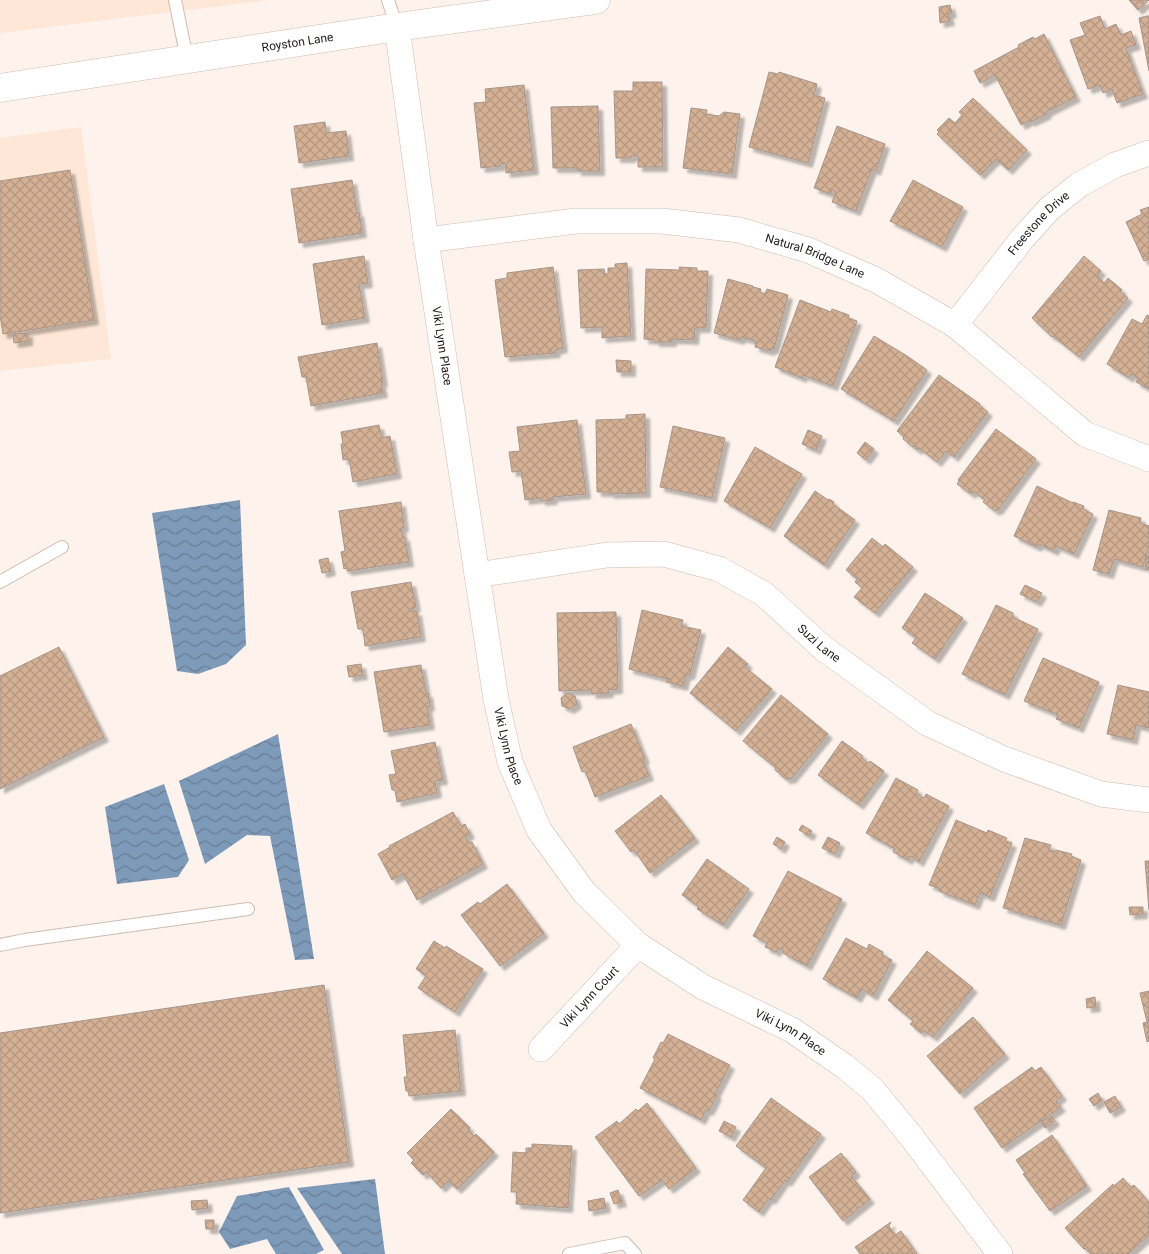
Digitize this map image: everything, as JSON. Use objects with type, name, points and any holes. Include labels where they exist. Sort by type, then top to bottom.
[{"type":"street","name":"Royston Lane","points":[[0,88],[397,27],[596,0]]},
{"type":"street","name":"Viki Lynn Place","points":[[397,27],[426,240],[496,699],[510,762],[539,830],[584,892],[638,945],[703,987],[792,1030],[844,1066],[872,1089],[910,1135],[1000,1254]]},
{"type":"street","name":"Freestone Drive","points":[[955,325],[1022,239],[1049,209],[1079,186],[1115,165],[1149,153]]},
{"type":"street","name":"Natural Bridge Lane","points":[[426,240],[576,221],[662,221],[739,230],[808,250],[876,280],[955,325],[1085,434],[1149,459]]},
{"type":"street","name":"Suzi Lane","points":[[477,575],[607,555],[664,554],[719,570],[764,594],[823,648],[927,723],[1004,759],[1101,794],[1149,800]]},
{"type":"street","name":"Viki Lynn Court","points":[[540,1049],[638,945]]},
{"type":"lane","points":[[175,0],[187,59]]},
{"type":"lane","points":[[388,0],[397,27]]},
{"type":"lane","points":[[0,582],[62,547]]},
{"type":"lane","points":[[0,945],[248,909]]},
{"type":"lane","points":[[569,1254],[625,1243],[635,1254]]},
{"type":"shaded area","points":[[0,0],[270,0],[0,33]]},
{"type":"shaded area","points":[[81,127],[111,359],[0,371],[0,138]]},
{"type":"water","points":[[240,500],[246,645],[226,664],[198,674],[177,671],[152,513]]},
{"type":"water","points":[[278,734],[314,959],[295,960],[270,836],[247,835],[205,864],[179,781]]},
{"type":"water","points":[[164,784],[189,860],[178,877],[117,884],[105,807]]},
{"type":"water","points":[[375,1179],[385,1254],[342,1254],[297,1188]]},
{"type":"water","points":[[289,1187],[324,1250],[316,1254],[276,1254],[267,1239],[230,1249],[219,1232],[237,1196]]},
{"type":"building","points":[[1129,0],[1149,0],[1138,10]]},
{"type":"building","points":[[950,5],[952,13],[948,14],[950,21],[940,23],[939,7]]},
{"type":"building","points":[[1100,16],[1105,29],[1116,24],[1121,35],[1131,31],[1136,45],[1126,48],[1143,94],[1117,103],[1112,89],[1103,93],[1100,85],[1088,89],[1070,40],[1085,35],[1080,23]]},
{"type":"building","points":[[1149,16],[1149,71],[1139,18]]},
{"type":"building","points":[[1044,34],[1076,97],[1046,112],[1047,114],[1021,125],[995,75],[980,83],[974,71],[1019,47],[1018,45],[1033,37],[1035,39]]},
{"type":"building","points":[[769,72],[778,74],[779,72],[817,84],[814,95],[825,98],[808,163],[749,147]]},
{"type":"building","points":[[633,82],[662,82],[663,167],[638,167],[638,156],[616,158],[614,91],[633,91]]},
{"type":"building","points":[[524,85],[534,170],[506,173],[505,163],[500,164],[500,166],[481,168],[474,103],[486,102],[485,89]]},
{"type":"building","points":[[973,98],[1027,150],[1008,170],[996,159],[980,175],[937,134],[939,132],[937,130],[949,118],[955,123],[962,115],[959,112]]},
{"type":"building","points":[[598,106],[600,171],[577,171],[577,168],[553,168],[551,107]]},
{"type":"building","points":[[691,108],[707,110],[706,114],[719,116],[724,112],[740,114],[732,174],[683,168]]},
{"type":"building","points":[[325,122],[326,133],[346,131],[349,156],[299,163],[294,126]]},
{"type":"building","points":[[837,126],[885,144],[876,171],[872,169],[856,211],[832,202],[836,192],[832,190],[831,194],[814,188]]},
{"type":"building","points":[[70,170],[94,320],[3,334],[0,315],[0,181]]},
{"type":"building","points":[[352,180],[362,233],[299,243],[291,189]]},
{"type":"building","points":[[913,180],[963,207],[942,247],[890,221]]},
{"type":"building","points":[[1149,207],[1149,259],[1144,261],[1126,222],[1142,214],[1140,210]]},
{"type":"building","points":[[364,256],[368,283],[359,284],[365,318],[322,325],[313,264]]},
{"type":"building","points":[[1084,256],[1101,271],[1097,276],[1104,283],[1108,278],[1128,298],[1079,357],[1052,337],[1032,318]]},
{"type":"building","points":[[627,263],[631,336],[602,338],[602,327],[581,328],[578,270],[604,269],[605,274],[608,274],[608,268],[615,268],[615,264]]},
{"type":"building","points":[[553,267],[563,348],[555,350],[556,353],[505,357],[495,280],[507,278],[507,273]]},
{"type":"building","points":[[679,267],[697,268],[697,271],[708,271],[706,328],[695,328],[694,340],[672,339],[672,342],[655,342],[655,340],[644,339],[646,269],[680,270]]},
{"type":"building","points":[[728,279],[761,289],[760,292],[765,294],[767,289],[788,295],[774,349],[770,351],[755,347],[756,341],[741,337],[740,340],[714,333]]},
{"type":"building","points":[[800,300],[831,312],[832,309],[849,315],[848,318],[857,321],[833,386],[803,375],[802,378],[775,367]]},
{"type":"building","points":[[1147,315],[1149,316],[1149,389],[1136,382],[1138,378],[1131,374],[1129,378],[1107,364],[1132,319],[1142,324]]},
{"type":"building","points":[[28,333],[28,341],[14,343],[13,334]]},
{"type":"building","points":[[874,336],[927,370],[894,421],[841,389]]},
{"type":"building","points":[[377,343],[383,393],[311,406],[306,377],[302,377],[298,357]]},
{"type":"building","points":[[616,360],[631,361],[631,372],[617,372]]},
{"type":"building","points":[[939,375],[980,404],[988,412],[954,457],[946,451],[937,462],[919,448],[917,450],[903,439],[904,437],[897,431]]},
{"type":"building","points":[[645,414],[646,493],[610,494],[609,492],[597,492],[596,420],[626,419],[626,415]]},
{"type":"building","points":[[577,420],[586,494],[552,497],[553,500],[541,501],[541,498],[525,500],[521,471],[512,472],[509,452],[520,451],[517,427]]},
{"type":"building","points":[[379,425],[382,438],[390,436],[397,474],[353,482],[349,459],[343,460],[341,432]]},
{"type":"building","points":[[673,426],[725,438],[712,498],[660,487]]},
{"type":"building","points":[[996,429],[1036,459],[998,510],[995,511],[973,491],[971,494],[957,484]]},
{"type":"building","points":[[808,430],[822,436],[816,450],[802,444]]},
{"type":"building","points":[[865,442],[874,449],[866,460],[857,453]]},
{"type":"building","points":[[755,447],[802,474],[770,528],[724,501]]},
{"type":"building","points":[[1037,486],[1073,503],[1084,506],[1083,509],[1093,514],[1074,554],[1056,546],[1054,551],[1039,544],[1037,547],[1014,536]]},
{"type":"building","points":[[815,491],[834,502],[833,504],[855,520],[824,565],[784,536]]},
{"type":"building","points":[[401,502],[404,527],[401,528],[403,537],[405,537],[409,562],[347,571],[347,568],[344,569],[341,552],[345,551],[339,511]]},
{"type":"building","points":[[1109,510],[1141,518],[1140,523],[1149,526],[1149,546],[1143,567],[1114,559],[1109,574],[1093,570]]},
{"type":"building","points":[[872,538],[883,547],[885,544],[913,567],[875,613],[854,597],[862,588],[855,582],[857,579],[846,570]]},
{"type":"building","points":[[1147,556],[1149,556],[1149,570],[1145,569]]},
{"type":"building","points":[[328,558],[331,571],[322,573],[319,560]]},
{"type":"building","points":[[411,582],[416,607],[413,608],[414,612],[417,611],[421,637],[365,646],[363,629],[358,629],[351,592]]},
{"type":"building","points":[[1025,585],[1042,593],[1037,602],[1020,594]]},
{"type":"building","points":[[925,593],[963,618],[935,659],[912,643],[916,638],[902,628]]},
{"type":"building","points":[[996,605],[1013,613],[1013,617],[1038,629],[1005,695],[962,674]]},
{"type":"building","points":[[642,610],[683,620],[681,626],[701,630],[690,675],[686,675],[683,686],[666,682],[668,679],[629,669]]},
{"type":"building","points":[[616,612],[618,689],[608,690],[609,693],[592,694],[591,690],[559,691],[557,613]]},
{"type":"building","points":[[59,647],[104,737],[0,789],[0,676]]},
{"type":"building","points":[[728,647],[748,664],[745,667],[772,689],[736,731],[690,693]]},
{"type":"building","points":[[1043,658],[1099,682],[1079,728],[1056,719],[1058,715],[1024,701]]},
{"type":"building","points":[[361,664],[363,675],[349,677],[347,666]]},
{"type":"building","points":[[421,665],[430,706],[427,707],[430,725],[384,732],[374,672]]},
{"type":"building","points":[[1118,685],[1149,692],[1149,728],[1136,725],[1133,740],[1107,734]]},
{"type":"building","points":[[568,693],[575,696],[577,704],[570,709],[562,706],[561,698]]},
{"type":"building","points":[[781,695],[828,734],[791,779],[788,778],[787,780],[775,770],[776,768],[743,741]]},
{"type":"building","points":[[631,724],[645,759],[643,760],[649,776],[595,797],[585,771],[582,772],[573,747]]},
{"type":"building","points":[[842,741],[863,756],[862,758],[868,763],[870,761],[884,771],[859,805],[818,775]]},
{"type":"building","points":[[435,742],[443,780],[435,781],[437,793],[397,802],[389,775],[396,774],[391,751]]},
{"type":"building","points":[[896,778],[918,790],[916,793],[924,798],[926,794],[949,806],[919,862],[910,856],[908,860],[893,852],[895,849],[866,833]]},
{"type":"building","points":[[661,795],[695,838],[650,873],[634,850],[631,852],[615,831]]},
{"type":"building","points":[[453,812],[461,826],[465,824],[470,834],[465,837],[469,843],[472,842],[483,864],[417,900],[403,874],[392,880],[378,854],[389,846]]},
{"type":"building","points":[[956,820],[987,833],[988,830],[1007,838],[1005,841],[1012,843],[990,897],[980,893],[975,905],[939,891],[940,889],[929,885]]},
{"type":"building","points":[[802,825],[812,831],[809,836],[799,830]]},
{"type":"building","points":[[777,837],[785,842],[781,849],[773,844]]},
{"type":"building","points":[[828,837],[840,843],[835,854],[822,848]]},
{"type":"building","points":[[1025,838],[1051,845],[1049,850],[1072,854],[1071,856],[1081,860],[1061,925],[1003,908]]},
{"type":"building","points":[[707,859],[749,889],[723,925],[697,909],[699,907],[682,895]]},
{"type":"building","points":[[1145,861],[1149,861],[1149,910]]},
{"type":"building","points":[[788,871],[842,899],[807,966],[783,953],[784,951],[778,948],[776,952],[765,947],[767,943],[753,936]]},
{"type":"building","points":[[507,884],[544,933],[500,966],[461,915]]},
{"type":"building","points":[[1129,907],[1143,907],[1143,914],[1130,915]]},
{"type":"building","points":[[846,938],[867,949],[869,944],[883,952],[882,955],[892,960],[873,996],[862,989],[857,998],[823,979]]},
{"type":"building","points":[[434,941],[445,948],[446,946],[483,969],[455,1012],[418,988],[426,976],[416,969]]},
{"type":"building","points":[[927,951],[973,988],[933,1037],[923,1030],[921,1033],[910,1024],[913,1021],[888,1000]]},
{"type":"building","points":[[324,985],[349,1162],[0,1213],[0,1033]]},
{"type":"building","points":[[1149,991],[1149,1041],[1147,1042],[1143,1023],[1147,1022],[1140,993]]},
{"type":"building","points":[[1095,997],[1096,1007],[1087,1008],[1086,999]]},
{"type":"building","points":[[973,1017],[1005,1054],[960,1094],[927,1056]]},
{"type":"building","points":[[455,1030],[461,1091],[409,1096],[408,1091],[406,1091],[404,1077],[407,1077],[403,1035]]},
{"type":"building","points":[[668,1034],[730,1065],[715,1094],[717,1095],[709,1111],[706,1110],[701,1120],[640,1088],[655,1059],[653,1058],[661,1042],[663,1043]]},
{"type":"building","points":[[1032,1067],[1035,1071],[1041,1067],[1062,1096],[1056,1101],[1061,1107],[1002,1148],[974,1108]]},
{"type":"building","points":[[1098,1093],[1102,1100],[1094,1106],[1089,1099]]},
{"type":"building","points":[[1115,1096],[1121,1107],[1110,1113],[1104,1102]]},
{"type":"building","points":[[771,1098],[821,1134],[787,1182],[785,1180],[771,1200],[769,1198],[759,1212],[743,1200],[766,1168],[736,1146]]},
{"type":"building","points":[[647,1103],[696,1168],[669,1189],[662,1180],[639,1196],[595,1137],[617,1121],[619,1124],[636,1109],[638,1111]]},
{"type":"building","points":[[451,1109],[470,1128],[468,1130],[474,1136],[476,1134],[494,1152],[457,1189],[448,1181],[441,1188],[426,1172],[423,1175],[411,1163],[414,1160],[407,1153]]},
{"type":"building","points":[[1052,1116],[1055,1121],[1045,1128],[1041,1122]]},
{"type":"building","points":[[724,1121],[736,1127],[731,1137],[719,1131]]},
{"type":"building","points":[[1052,1135],[1087,1186],[1050,1211],[1023,1174],[1025,1173],[1016,1160]]},
{"type":"building","points":[[532,1144],[572,1146],[568,1208],[516,1204],[517,1192],[511,1192],[513,1152],[526,1153],[526,1148],[532,1148]]},
{"type":"building","points":[[841,1153],[856,1172],[851,1176],[870,1199],[843,1221],[809,1177]]},
{"type":"building","points":[[1123,1178],[1131,1187],[1134,1185],[1149,1202],[1149,1235],[1128,1254],[1091,1254],[1065,1228],[1113,1184],[1114,1186]]},
{"type":"building","points":[[618,1190],[622,1202],[614,1204],[610,1193]]},
{"type":"building","points":[[604,1198],[606,1208],[589,1211],[588,1201]]},
{"type":"building","points":[[207,1200],[208,1208],[192,1210],[191,1201]]},
{"type":"building","points":[[205,1220],[214,1220],[214,1229],[206,1229]]},
{"type":"building","points":[[891,1222],[889,1226],[895,1235],[901,1231],[917,1254],[860,1254],[855,1247]]}]
